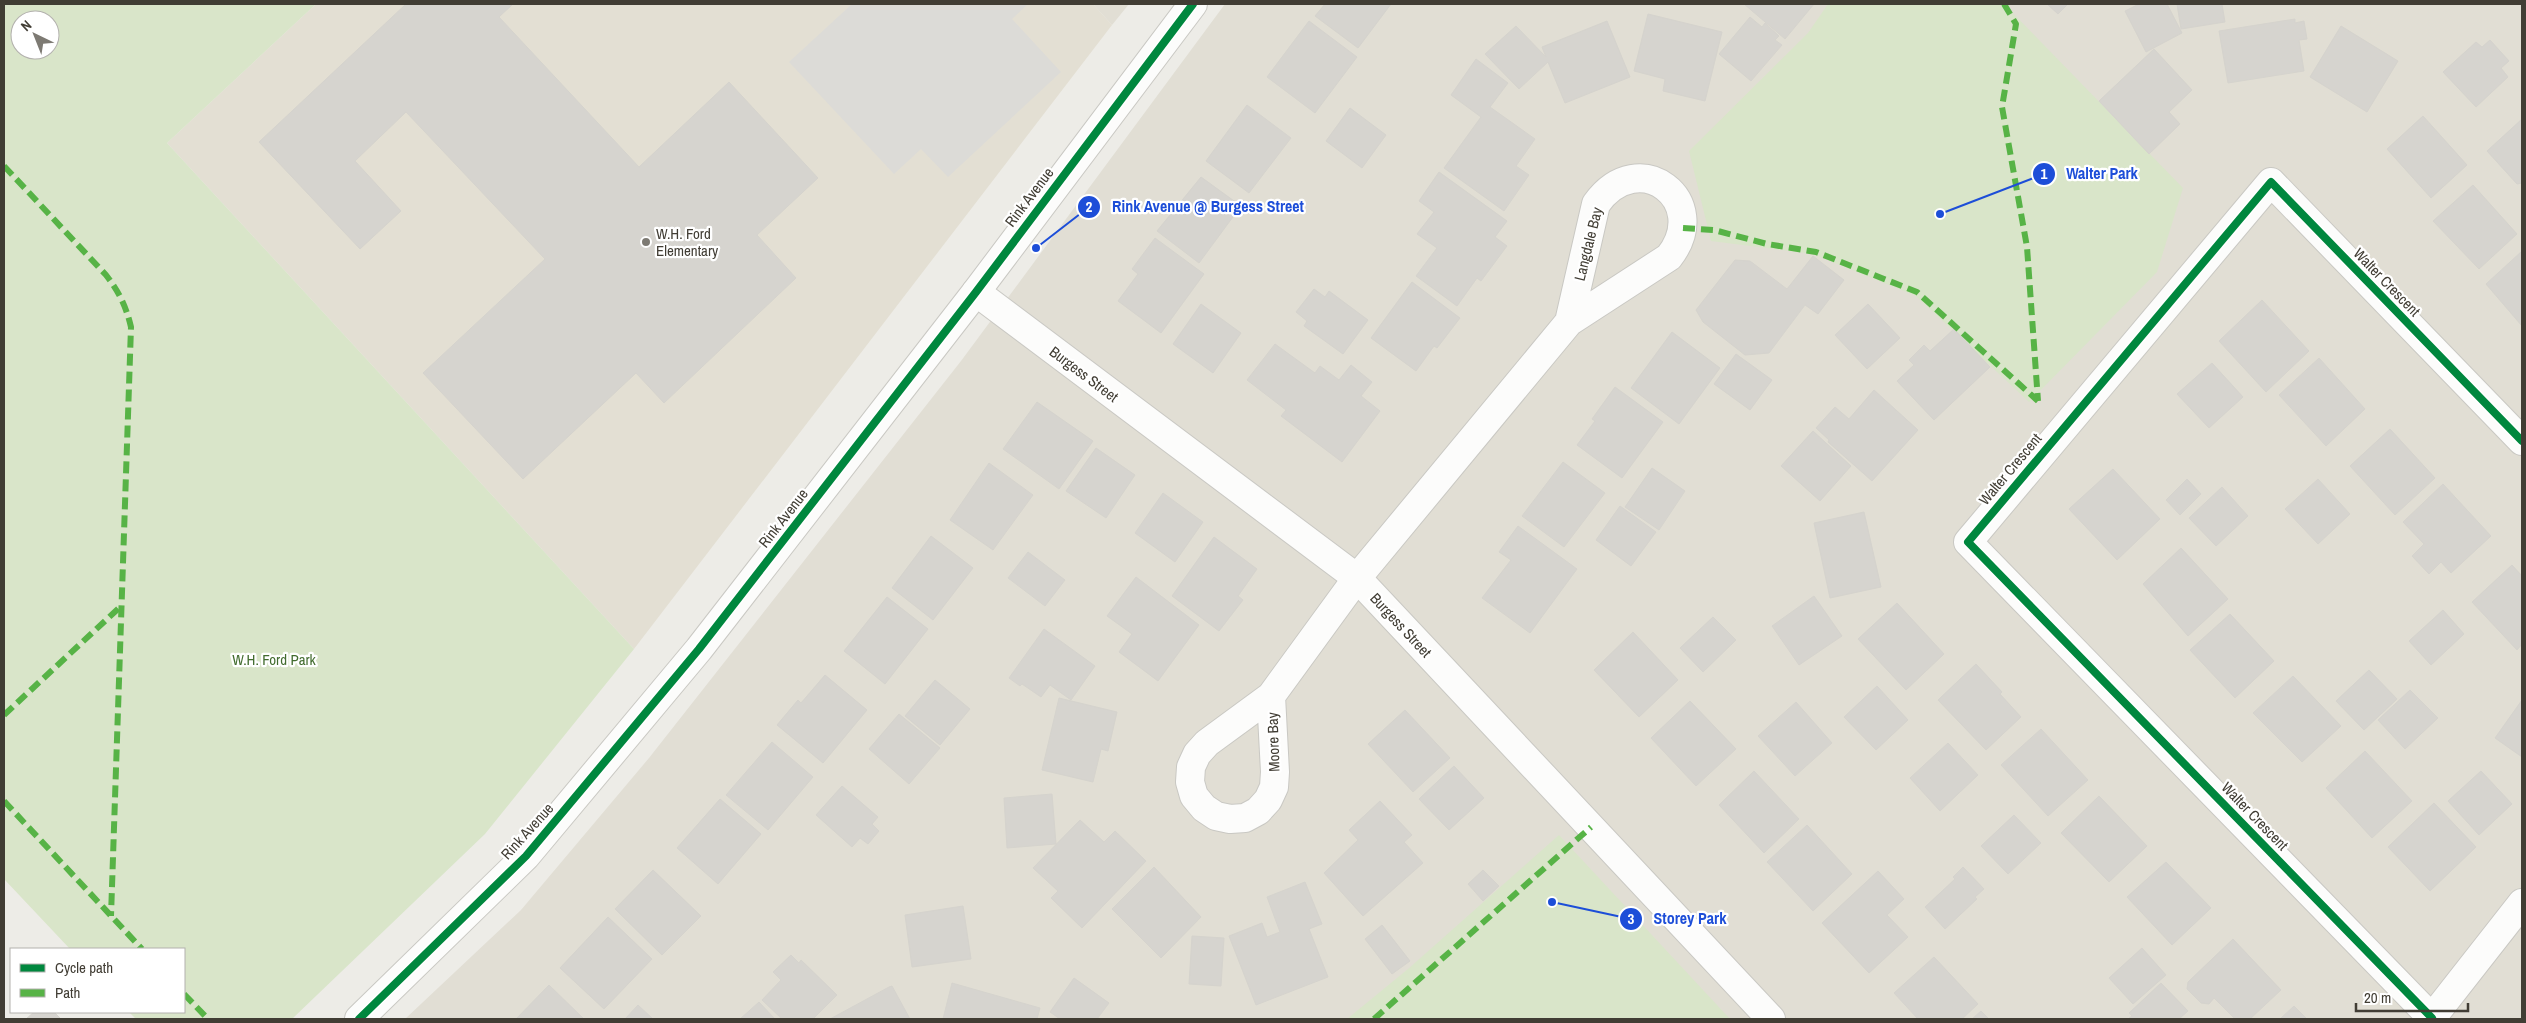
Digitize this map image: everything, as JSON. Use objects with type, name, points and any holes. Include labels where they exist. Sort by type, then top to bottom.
[{"type":"street","name":"Rink Avenue","points":[[359,1019],[526,856],[700,648],[976,292],[1193,4]]},
{"type":"street","name":"Langdale Bay","points":[[1356,578],[1569,322],[1669,257],[1679,244],[1683,228],[1682,212],[1676,198],[1665,186],[1650,179],[1634,178],[1619,182],[1606,191],[1596,204],[1569,322]]},
{"type":"street","name":"Walter Crescent","points":[[2432,1018],[1968,542],[2271,182],[2522,441]]},
{"type":"street","name":"Burgess Street","points":[[976,292],[1356,578],[1771,1019]]},
{"type":"street","name":"Moore Bay","points":[[1271,696],[1356,578]]},
{"type":"street","points":[[2432,1018],[2522,902]]},
{"type":"shaded area","points":[[316,4],[1093,4],[1112,25],[634,649],[167,143]]},
{"type":"shaded area","points":[[852,4],[1028,4],[1012,19],[1061,72],[948,177],[921,149],[894,174],[789,62]]},
{"type":"shaded area","points":[[1093,4],[1129,4],[1112,25]]},
{"type":"shaded area","points":[[1225,4],[2522,4],[2522,1019],[405,1019],[521,910],[649,758],[961,361]]},
{"type":"green space","name":"W.H. Ford Park","points":[[4,4],[316,4],[167,143],[634,649],[485,834],[292,1019],[136,1019],[130,1013],[185,1013],[185,948],[69,948],[4,879]]},
{"type":"green space","points":[[1828,4],[2004,4],[2183,188],[2157,272],[2029,402],[1916,296],[1813,254],[1711,241],[1689,151],[1808,33]]},
{"type":"green space","points":[[1559,835],[1730,1019],[1347,1019],[1408,969]]},
{"type":"building","name":"W.H. Ford Elementary","points":[[406,4],[513,4],[499,17],[639,167],[729,82],[818,178],[757,235],[796,278],[664,403],[636,373],[523,479],[423,373],[545,259],[406,112],[355,161],[401,211],[360,249],[259,142]]},
{"type":"building","points":[[1325,4],[1391,4],[1358,48],[1315,16]]},
{"type":"building","points":[[1744,4],[1814,4],[1785,39]]},
{"type":"building","points":[[2047,4],[2068,4],[2058,14]]},
{"type":"building","points":[[2139,4],[2167,4],[2182,33],[2146,52],[2125,11]]},
{"type":"building","points":[[2177,4],[2222,4],[2225,22],[2181,29]]},
{"type":"building","points":[[1648,14],[1722,32],[1705,101],[1663,91],[1665,79],[1634,71]]},
{"type":"building","points":[[1750,17],[1762,27],[1765,23],[1779,36],[1775,40],[1782,45],[1751,81],[1719,54]]},
{"type":"building","points":[[2295,19],[2295,23],[2304,21],[2307,39],[2299,40],[2304,71],[2228,83],[2219,31]]},
{"type":"building","points":[[1309,21],[1357,57],[1315,113],[1267,77]]},
{"type":"building","points":[[1607,21],[1630,77],[1565,103],[1548,62],[1519,89],[1485,54],[1516,26],[1546,57],[1542,47]]},
{"type":"building","points":[[2341,26],[2398,61],[2367,112],[2310,77]]},
{"type":"building","points":[[2490,40],[2509,61],[2501,68],[2508,77],[2476,107],[2443,72],[2476,42],[2482,47]]},
{"type":"building","points":[[2154,49],[2192,90],[2169,112],[2180,124],[2149,154],[2099,101]]},
{"type":"building","points":[[1476,59],[1508,83],[1490,107],[1535,139],[1516,166],[1529,175],[1504,211],[1444,168],[1481,117],[1451,95]]},
{"type":"building","points":[[1247,105],[1291,138],[1249,193],[1206,161]]},
{"type":"building","points":[[1350,108],[1386,135],[1362,168],[1326,141]]},
{"type":"building","points":[[2423,116],[2467,165],[2431,198],[2387,149]]},
{"type":"building","points":[[2522,119],[2522,183],[2517,184],[2487,151]]},
{"type":"building","points":[[1439,172],[1507,221],[1495,237],[1507,246],[1481,281],[1477,278],[1457,306],[1416,276],[1437,248],[1417,234],[1434,212],[1419,201]]},
{"type":"building","points":[[1201,177],[1241,206],[1199,263],[1157,231]]},
{"type":"building","points":[[2473,185],[2517,234],[2479,269],[2433,221]]},
{"type":"building","points":[[1155,238],[1204,274],[1161,333],[1118,301],[1138,274],[1132,269]]},
{"type":"building","points":[[2522,251],[2522,326],[2486,284]]},
{"type":"building","points":[[1813,256],[1844,280],[1818,314],[1805,305],[1769,353],[1745,355],[1703,322],[1696,310],[1735,260],[1750,261],[1787,289]]},
{"type":"building","points":[[1412,282],[1460,318],[1437,348],[1434,346],[1416,371],[1371,338]]},
{"type":"building","points":[[1314,289],[1325,297],[1329,291],[1368,320],[1343,354],[1304,326],[1307,321],[1296,312]]},
{"type":"building","points":[[2262,300],[2309,351],[2266,392],[2219,341]]},
{"type":"building","points":[[1201,304],[1241,333],[1213,373],[1173,344]]},
{"type":"building","points":[[1868,304],[1900,338],[1867,369],[1835,335]]},
{"type":"building","points":[[1954,329],[1990,367],[1934,420],[1897,381],[1914,365],[1909,360],[1924,345],[1930,351]]},
{"type":"building","points":[[1672,332],[1720,368],[1679,424],[1631,388]]},
{"type":"building","points":[[1275,344],[1315,373],[1320,366],[1339,380],[1351,365],[1372,382],[1361,396],[1380,411],[1342,462],[1281,416],[1286,410],[1247,380]]},
{"type":"building","points":[[1736,354],[1772,380],[1750,410],[1714,384]]},
{"type":"building","points":[[2319,358],[2365,409],[2326,446],[2279,395]]},
{"type":"building","points":[[2212,363],[2243,397],[2209,428],[2177,394]]},
{"type":"building","points":[[1615,387],[1663,422],[1622,478],[1577,445],[1595,421],[1592,419]]},
{"type":"building","points":[[1874,390],[1918,430],[1872,481],[1828,442],[1829,440],[1816,428],[1835,407],[1849,419]]},
{"type":"building","points":[[1037,402],[1093,441],[1059,489],[1003,449]]},
{"type":"building","points":[[2390,429],[2435,478],[2395,515],[2350,466]]},
{"type":"building","points":[[1813,431],[1851,466],[1820,501],[1781,466]]},
{"type":"building","points":[[1096,448],[1135,475],[1106,518],[1066,491]]},
{"type":"building","points":[[1563,462],[1605,493],[1564,547],[1522,516]]},
{"type":"building","points":[[989,463],[1033,495],[993,550],[950,520]]},
{"type":"building","points":[[1652,468],[1685,491],[1659,530],[1625,507]]},
{"type":"building","points":[[2113,469],[2160,519],[2117,560],[2069,509]]},
{"type":"building","points":[[2187,479],[2201,494],[2180,515],[2166,500]]},
{"type":"building","points":[[2318,479],[2350,514],[2318,544],[2285,509]]},
{"type":"building","points":[[2443,484],[2491,536],[2451,573],[2441,562],[2429,574],[2412,556],[2424,544],[2403,522]]},
{"type":"building","points":[[2222,487],[2248,516],[2216,546],[2189,518]]},
{"type":"building","points":[[1163,493],[1203,522],[1175,562],[1135,533]]},
{"type":"building","points":[[1620,506],[1656,532],[1631,566],[1596,540]]},
{"type":"building","points":[[1864,512],[1881,587],[1830,598],[1814,523]]},
{"type":"building","points":[[1518,526],[1577,569],[1530,633],[1482,598],[1511,560],[1499,552]]},
{"type":"building","points":[[931,536],[973,568],[933,620],[892,588]]},
{"type":"building","points":[[1214,537],[1257,569],[1238,596],[1243,600],[1219,631],[1172,596]]},
{"type":"building","points":[[2181,548],[2228,599],[2188,636],[2143,584]]},
{"type":"building","points":[[1028,552],[1065,580],[1045,606],[1008,578]]},
{"type":"building","points":[[2512,565],[2522,576],[2522,644],[2517,650],[2472,602]]},
{"type":"building","points":[[1136,577],[1199,625],[1158,681],[1119,652],[1132,634],[1107,616]]},
{"type":"building","points":[[1814,596],[1842,636],[1799,665],[1772,626]]},
{"type":"building","points":[[887,597],[928,629],[885,684],[844,651]]},
{"type":"building","points":[[1897,603],[1944,654],[1906,690],[1858,639]]},
{"type":"building","points":[[2443,610],[2464,634],[2431,665],[2409,641]]},
{"type":"building","points":[[2230,614],[2274,661],[2235,698],[2190,650]]},
{"type":"building","points":[[1713,617],[1736,640],[1703,672],[1680,648]]},
{"type":"building","points":[[1044,629],[1095,666],[1071,700],[1050,685],[1041,697],[1009,678]]},
{"type":"building","points":[[1633,632],[1678,680],[1639,717],[1594,670]]},
{"type":"building","points":[[1976,664],[2002,692],[2000,694],[2021,717],[1986,750],[1938,700]]},
{"type":"building","points":[[2369,670],[2397,699],[2364,730],[2336,701]]},
{"type":"building","points":[[825,675],[867,710],[823,763],[777,725],[798,700],[801,703]]},
{"type":"building","points":[[2293,676],[2341,726],[2302,762],[2253,713]]},
{"type":"building","points":[[935,680],[970,709],[940,745],[905,716]]},
{"type":"building","points":[[1877,686],[1908,720],[1876,750],[1844,717]]},
{"type":"building","points":[[2410,690],[2438,718],[2405,749],[2378,720]]},
{"type":"building","points":[[1059,698],[1117,712],[1108,751],[1101,749],[1093,782],[1042,770]]},
{"type":"building","points":[[2522,700],[2522,757],[2495,738]]},
{"type":"building","points":[[1690,701],[1736,749],[1696,786],[1651,738]]},
{"type":"building","points":[[1796,702],[1832,743],[1795,776],[1758,736]]},
{"type":"building","points":[[1405,710],[1450,758],[1413,792],[1368,744]]},
{"type":"building","points":[[899,714],[940,748],[909,784],[869,749]]},
{"type":"building","points":[[2041,729],[2088,780],[2048,816],[2001,765]]},
{"type":"building","points":[[772,742],[813,777],[768,830],[726,795]]},
{"type":"building","points":[[1948,743],[1978,775],[1940,811],[1910,778]]},
{"type":"building","points":[[2365,751],[2412,801],[2372,838],[2326,788]]},
{"type":"building","points":[[1454,766],[1484,798],[1449,830],[1419,799]]},
{"type":"building","points":[[1754,771],[1799,819],[1764,853],[1719,805]]},
{"type":"building","points":[[2481,771],[2512,804],[2479,835],[2448,801]]},
{"type":"building","points":[[842,786],[878,817],[872,824],[879,831],[868,844],[860,838],[852,847],[816,815]]},
{"type":"building","points":[[1052,794],[1056,844],[1007,848],[1004,798]]},
{"type":"building","points":[[2099,796],[2147,846],[2109,882],[2061,833]]},
{"type":"building","points":[[720,799],[761,834],[718,884],[677,848]]},
{"type":"building","points":[[1380,801],[1412,835],[1404,842],[1423,863],[1363,916],[1324,873],[1358,840],[1349,830]]},
{"type":"building","points":[[2434,803],[2476,847],[2430,891],[2388,847]]},
{"type":"building","points":[[2014,815],[2041,843],[2008,874],[1981,846]]},
{"type":"building","points":[[1080,820],[1104,842],[1115,831],[1146,861],[1082,928],[1051,898],[1058,891],[1033,868]]},
{"type":"building","points":[[1807,825],[1852,874],[1813,911],[1767,862]]},
{"type":"building","points":[[2166,862],[2211,908],[2172,945],[2127,897]]},
{"type":"building","points":[[1154,867],[1201,917],[1161,958],[1112,909]]},
{"type":"building","points":[[1963,867],[1984,889],[1975,897],[1977,899],[1945,929],[1925,907],[1955,879],[1953,877]]},
{"type":"building","points":[[653,870],[701,916],[662,955],[615,909]]},
{"type":"building","points":[[1483,870],[1499,886],[1483,901],[1468,884]]},
{"type":"building","points":[[1878,871],[1904,899],[1887,915],[1908,937],[1869,973],[1822,923]]},
{"type":"building","points":[[1305,882],[1322,924],[1309,929],[1328,977],[1256,1005],[1229,936],[1262,923],[1267,937],[1280,932],[1267,897]]},
{"type":"building","points":[[963,906],[971,959],[912,967],[905,915]]},
{"type":"building","points":[[608,917],[652,959],[604,1009],[560,968]]},
{"type":"building","points":[[1382,925],[1410,961],[1392,974],[1365,939]]},
{"type":"building","points":[[1192,936],[1224,938],[1221,986],[1189,984]]},
{"type":"building","points":[[2233,939],[2281,990],[2250,1019],[2235,1019],[2214,998],[2209,1004],[2201,1003],[2187,989],[2188,982]]},
{"type":"building","points":[[2142,948],[2166,975],[2133,1004],[2109,978]]},
{"type":"building","points":[[791,955],[799,963],[801,960],[837,995],[813,1019],[782,1019],[762,1000],[781,980],[773,972]]},
{"type":"building","points":[[1934,957],[1978,1004],[1962,1019],[1918,1019],[1894,993]]},
{"type":"building","points":[[1074,978],[1109,1003],[1097,1019],[1060,1019],[1050,1012]]},
{"type":"building","points":[[952,983],[1040,1008],[1037,1019],[943,1019]]},
{"type":"building","points":[[2161,983],[2188,1011],[2179,1019],[2128,1019],[2132,1016],[2129,1013]]},
{"type":"building","points":[[549,985],[584,1019],[516,1019]]},
{"type":"building","points":[[892,986],[910,1019],[830,1019],[889,987]]},
{"type":"building","points":[[759,1002],[775,1019],[740,1019]]},
{"type":"building","points":[[638,1005],[653,1019],[625,1019]]},
{"type":"building","points":[[2294,1006],[2307,1019],[2280,1019]]},
{"type":"building","points":[[1981,1011],[1989,1019],[1972,1019]]},
{"type":"building","points":[[33,1013],[55,1013],[61,1019],[26,1019]]},
{"type":"marked path","points":[[2004,4],[2016,24],[2002,107],[2027,247],[2038,401]]},
{"type":"marked path","points":[[4,166],[106,275],[115,287],[127,312],[131,327],[111,916]]},
{"type":"marked path","points":[[1683,228],[1714,230],[1767,244],[1816,252],[1917,292],[2038,401]]},
{"type":"marked path","points":[[4,715],[120,607]]},
{"type":"marked path","points":[[4,801],[141,948]]},
{"type":"marked path","points":[[1374,1019],[1591,827]]},
{"type":"marked path","points":[[185,995],[208,1019]]},
{"type":"cycle path","points":[[359,1019],[526,856],[699,649],[976,292],[1193,4]]},
{"type":"cycle path","points":[[2432,1018],[1968,542],[2271,182],[2522,441]]},
{"type":"place","name":"Walter Park","points":[[1940,214]]},
{"type":"place","name":"W.H. Ford Elementary","points":[[646,242]]},
{"type":"place","name":"Rink Avenue @ Burgess Street","points":[[1036,248]]},
{"type":"place","name":"Storey Park","points":[[1552,902]]}]
